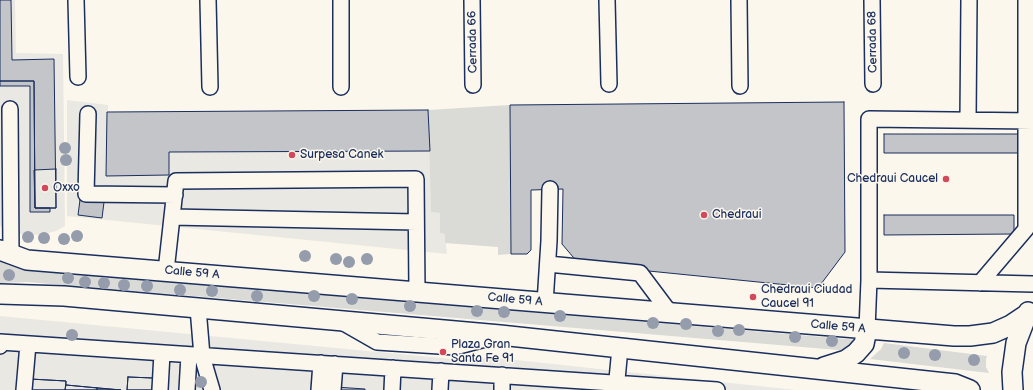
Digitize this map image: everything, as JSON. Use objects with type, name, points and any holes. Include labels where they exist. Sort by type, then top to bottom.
[{"type":"main road","name":"Calle 59 A","points":[[5,252],[27,260],[954,336],[970,336],[993,333],[1011,325],[1030,310]]},
{"type":"main road","points":[[0,294],[64,296],[500,335],[954,384],[970,390]]},
{"type":"main road","points":[[1013,390],[1012,372],[1016,343],[1030,310]]},
{"type":"main road","points":[[817,369],[846,360],[856,353],[864,344],[867,329]]},
{"type":"street","points":[[76,0],[78,77]]},
{"type":"street","points":[[208,0],[210,87]]},
{"type":"street","points":[[341,87],[342,0]]},
{"type":"street","name":"Cerrada 66","points":[[472,0],[474,84]]},
{"type":"street","points":[[607,0],[609,84]]},
{"type":"street","points":[[739,0],[740,86]]},
{"type":"street","name":"Cerrada 68","points":[[872,0],[873,84]]},
{"type":"street","points":[[968,120],[969,0]]},
{"type":"street","points":[[980,283],[1026,229],[1029,121],[1026,0]]},
{"type":"street","points":[[5,252],[5,130],[10,109]]},
{"type":"street","points":[[88,114],[86,194],[175,195]]},
{"type":"street","points":[[867,329],[869,280],[869,119],[1029,121]]},
{"type":"street","points":[[166,271],[176,181],[416,179],[417,292]]},
{"type":"street","points":[[545,303],[548,264],[550,189]]},
{"type":"street","points":[[172,216],[416,222]]},
{"type":"street","points":[[548,264],[640,273],[670,313]]},
{"type":"street","points":[[869,280],[1033,284]]},
{"type":"street","points":[[186,390],[195,355],[198,308]]},
{"type":"street","points":[[0,346],[0,342],[441,371],[506,383],[717,390]]},
{"type":"street","points":[[24,390],[28,344]]},
{"type":"street","points":[[617,387],[620,348]]},
{"type":"street","points":[[160,390],[162,353]]},
{"type":"street","points":[[195,355],[212,390]]},
{"type":"street","points":[[319,390],[328,364]]},
{"type":"street","points":[[328,364],[333,390]]},
{"type":"street","points":[[392,390],[393,368]]},
{"type":"street","points":[[440,390],[441,371]]},
{"type":"shaded area","points":[[0,0],[15,0],[16,53],[63,54],[65,226],[56,231],[41,235],[18,234],[0,226]]},
{"type":"shaded area","points":[[67,100],[108,105],[108,112],[428,110],[431,212],[440,213],[440,233],[445,234],[447,254],[67,216]]},
{"type":"shaded area","points":[[510,105],[511,254],[498,255],[498,247],[445,243],[445,234],[440,233],[440,213],[431,212],[428,110]]},
{"type":"shaded area","points":[[0,259],[13,266],[31,270],[858,340],[850,351],[27,282],[0,283]]},
{"type":"shaded area","points":[[0,316],[452,359],[497,358],[796,390],[0,390]]},
{"type":"shaded area","points":[[884,343],[987,356],[986,367],[989,373],[870,359],[881,349]]},
{"type":"building","points":[[0,0],[11,0],[12,60],[54,59],[56,208],[35,208],[34,81],[0,81]]},
{"type":"building","points":[[0,81],[34,81],[35,208],[50,208],[50,212],[30,212],[30,86],[0,86]]},
{"type":"building","name":"Chedraui","points":[[844,102],[845,252],[818,288],[579,264],[562,244],[563,189],[531,190],[531,250],[527,254],[511,254],[510,105]]},
{"type":"building","points":[[428,110],[430,151],[169,152],[169,175],[106,176],[107,112]]},
{"type":"building","points":[[884,134],[1025,134],[1025,153],[884,153]]},
{"type":"building","points":[[56,169],[56,208],[35,208],[34,170]]},
{"type":"building","points":[[80,200],[104,202],[102,218],[78,215]]},
{"type":"building","points":[[884,215],[1014,215],[1014,234],[884,235]]},
{"type":"building","points":[[128,377],[153,378],[152,390],[127,390]]},
{"type":"building","points":[[128,377],[153,378],[152,390],[127,390]]},
{"type":"building","points":[[30,379],[66,381],[66,385],[121,390],[29,390]]},
{"type":"building","points":[[30,379],[66,381],[65,390],[29,390]]},
{"type":"building","points":[[66,385],[97,388],[97,390],[65,390]]},
{"type":"building","points":[[335,387],[365,389],[365,390],[335,390]]},
{"type":"building","points":[[97,388],[121,390],[97,390]]},
{"type":"place","name":"Surpesa Canek","points":[[292,155]]},
{"type":"place","name":"Chedraui Caucel","points":[[946,179]]},
{"type":"place","name":"Oxxo","points":[[45,188]]},
{"type":"place","name":"Chedraui","points":[[704,215]]},
{"type":"place","name":"Chedraui Ciudad Caucel 91","points":[[753,297]]},
{"type":"place","name":"Plaza Gran Santa Fe 91","points":[[443,352]]}]
